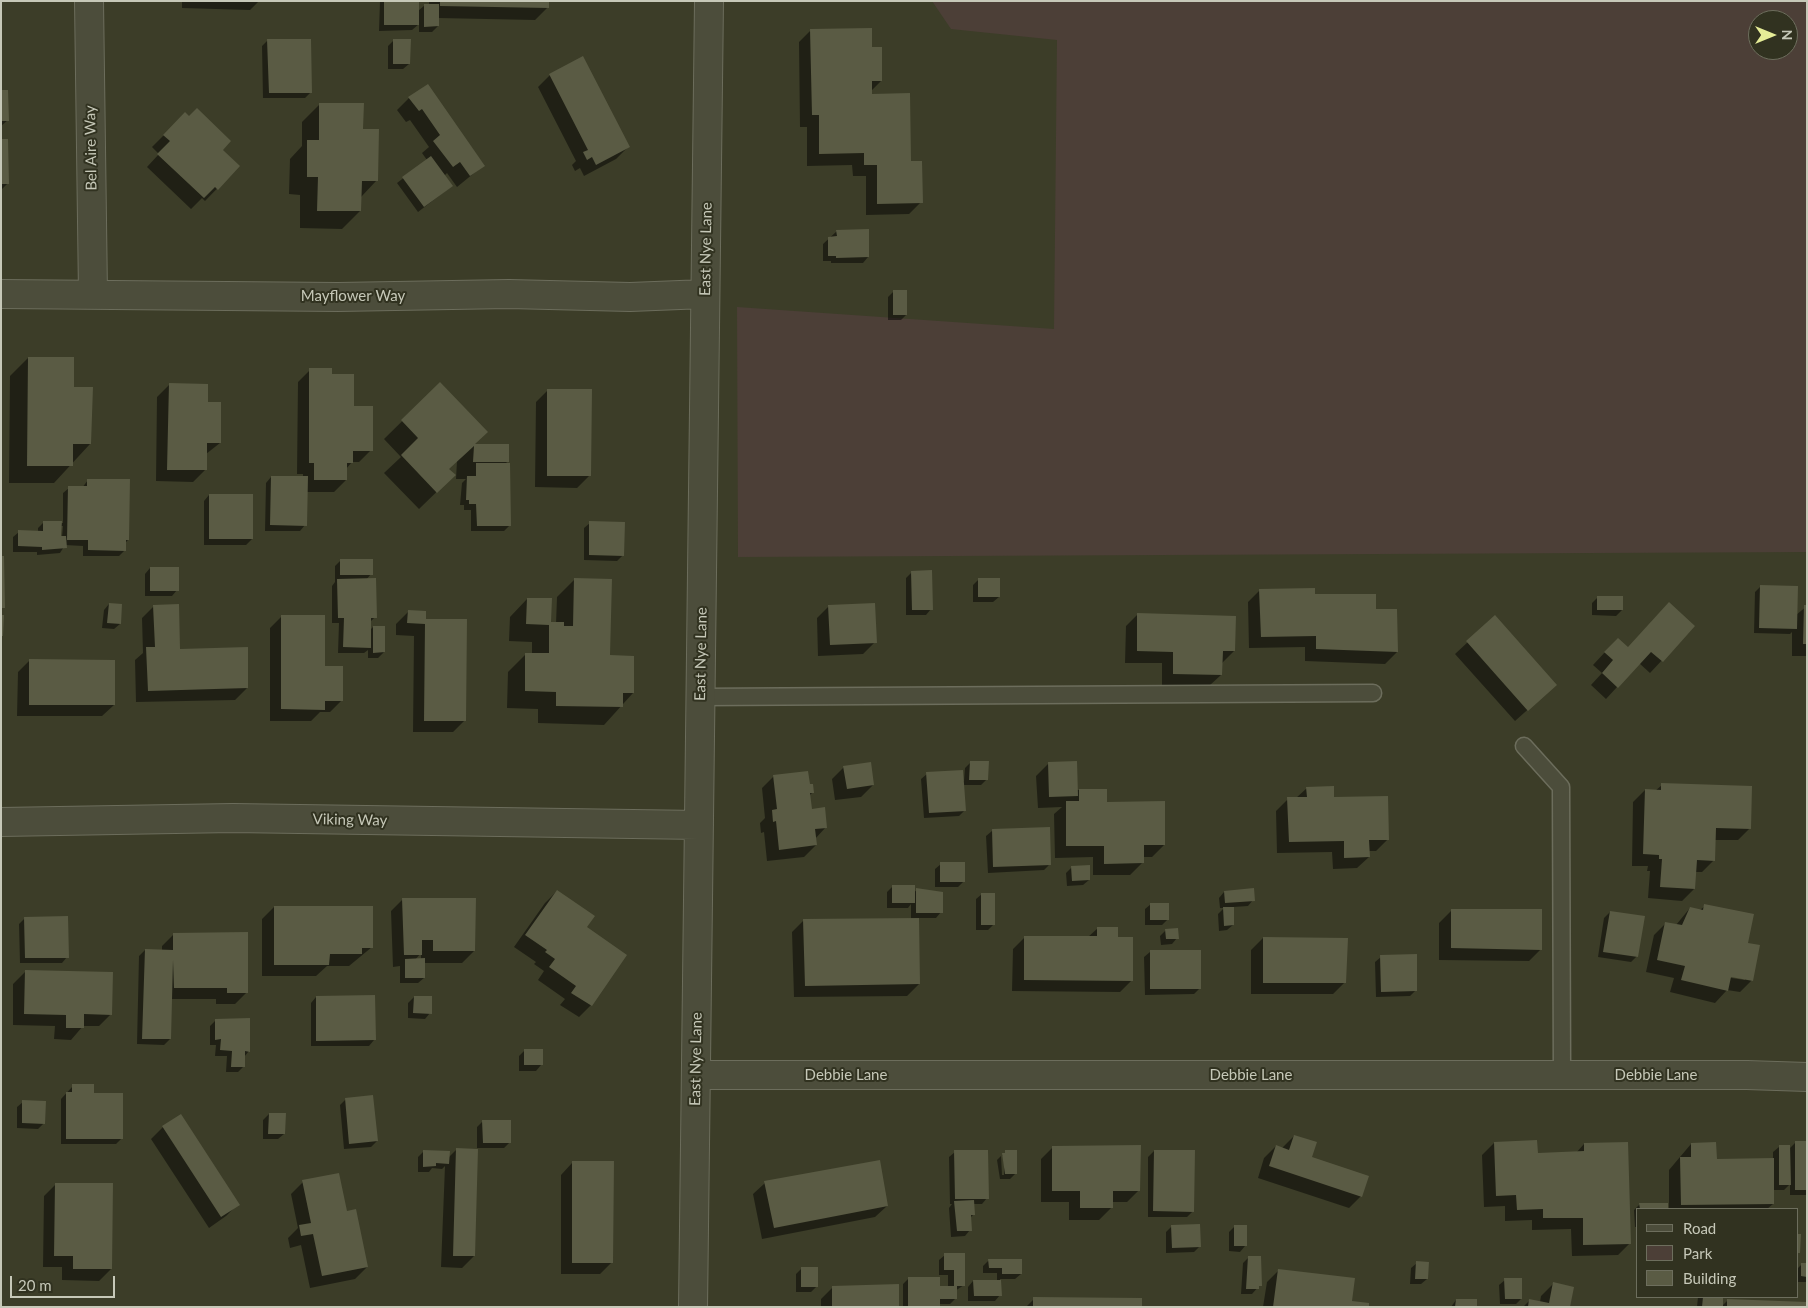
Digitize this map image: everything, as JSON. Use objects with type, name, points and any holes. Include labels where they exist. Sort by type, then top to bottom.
[{"type":"street","name":"Bel Aire Way","points":[[88,1],[93,294]]},
{"type":"street","name":"East Nye Lane","points":[[693,1307],[709,1]]},
{"type":"street","name":"Mayflower Way","points":[[1,294],[338,298],[509,294],[630,298],[705,294]]},
{"type":"street","name":"Viking Way","points":[[1,822],[233,818],[699,825]]},
{"type":"street","name":"Debbie Lane","points":[[696,1075],[1747,1075],[1807,1077]]},
{"type":"lane","points":[[700,697],[1373,693]]},
{"type":"lane","points":[[1524,746],[1561,787],[1562,1075]]},
{"type":"green space","points":[[932,1],[1807,1],[1807,552],[738,557],[737,307],[1054,329],[1057,40],[951,29]]},
{"type":"building","points":[[384,1],[419,1],[419,25],[384,25]]},
{"type":"building","points":[[440,1],[549,1],[549,8],[440,6]]},
{"type":"building","points":[[424,4],[439,4],[439,26],[424,27]]},
{"type":"building","points":[[872,28],[872,47],[882,47],[882,81],[872,81],[872,94],[910,93],[911,161],[922,161],[923,203],[877,204],[877,165],[864,165],[864,153],[819,154],[819,115],[812,115],[810,29]]},
{"type":"building","points":[[267,39],[311,39],[312,93],[269,93]]},
{"type":"building","points":[[393,39],[411,39],[410,64],[393,64]]},
{"type":"building","points":[[583,56],[630,147],[596,165],[592,157],[587,160],[583,152],[588,150],[549,74]]},
{"type":"building","points":[[428,84],[485,166],[470,176],[460,162],[453,167],[433,141],[440,135],[422,109],[419,111],[408,97]]},
{"type":"building","points":[[1,90],[8,90],[9,121],[1,121]]},
{"type":"building","points":[[319,103],[364,103],[363,129],[379,129],[378,181],[362,181],[361,211],[317,211],[318,177],[307,177],[307,140],[319,140]]},
{"type":"building","points":[[197,108],[231,141],[223,150],[240,166],[218,190],[215,187],[204,198],[157,154],[170,141],[163,135],[185,112],[189,116]]},
{"type":"building","points":[[1,139],[8,139],[9,184],[1,184]]},
{"type":"building","points":[[431,156],[453,186],[424,207],[402,177]]},
{"type":"building","points":[[869,229],[869,257],[836,258],[836,256],[828,256],[828,237],[837,236],[836,230]]},
{"type":"building","points":[[893,290],[907,290],[907,315],[893,315]]},
{"type":"building","points":[[28,357],[74,357],[74,387],[93,387],[91,444],[73,444],[73,466],[27,466]]},
{"type":"building","points":[[309,368],[332,368],[332,374],[354,374],[354,406],[373,406],[373,451],[353,451],[353,463],[347,463],[347,480],[314,480],[314,463],[309,463]]},
{"type":"building","points":[[440,382],[488,432],[475,444],[509,444],[509,462],[473,462],[474,446],[449,469],[456,475],[437,493],[401,455],[418,438],[401,420]]},
{"type":"building","points":[[169,383],[208,384],[208,402],[221,402],[221,443],[207,443],[207,470],[167,470]]},
{"type":"building","points":[[547,389],[592,389],[591,476],[547,476]]},
{"type":"building","points":[[476,463],[510,463],[511,526],[477,526],[476,504],[469,504],[469,500],[466,500],[467,476],[476,476]]},
{"type":"building","points":[[271,476],[308,476],[307,526],[270,525]]},
{"type":"building","points":[[87,479],[130,479],[129,540],[126,540],[126,551],[88,550],[88,540],[67,540],[68,486],[87,486]]},
{"type":"building","points":[[209,494],[253,494],[253,539],[209,539]]},
{"type":"building","points":[[43,521],[62,521],[61,536],[66,536],[67,548],[42,550],[42,547],[18,546],[18,530],[43,531]]},
{"type":"building","points":[[589,521],[625,522],[624,556],[589,555]]},
{"type":"building","points":[[1,556],[4,556],[5,608],[1,608]]},
{"type":"building","points":[[340,559],[373,559],[373,575],[340,575]]},
{"type":"building","points":[[150,567],[179,567],[179,591],[150,591]]},
{"type":"building","points":[[932,570],[933,610],[912,610],[911,571]]},
{"type":"building","points":[[376,578],[377,618],[371,618],[371,648],[343,647],[344,618],[338,618],[337,579]]},
{"type":"building","points":[[574,578],[612,579],[610,655],[634,656],[634,693],[623,693],[623,707],[556,706],[556,692],[525,691],[525,653],[549,653],[549,625],[526,624],[527,598],[552,598],[551,622],[564,622],[564,626],[573,626]]},
{"type":"building","points":[[978,578],[1000,578],[1000,597],[978,597]]},
{"type":"building","points":[[1760,585],[1798,586],[1797,629],[1759,628]]},
{"type":"building","points":[[1315,588],[1315,594],[1376,594],[1376,609],[1397,609],[1398,652],[1316,649],[1316,636],[1261,637],[1259,589]]},
{"type":"building","points":[[1597,596],[1623,596],[1623,610],[1597,610]]},
{"type":"building","points":[[1669,602],[1695,626],[1663,662],[1651,652],[1618,688],[1602,673],[1613,660],[1604,652],[1618,638],[1628,647]]},
{"type":"building","points":[[109,603],[122,604],[121,624],[107,623]]},
{"type":"building","points":[[875,603],[877,643],[830,645],[828,605]]},
{"type":"building","points":[[179,604],[180,649],[248,647],[248,688],[148,691],[146,647],[155,647],[153,605]]},
{"type":"building","points":[[1804,605],[1807,605],[1807,644],[1803,644]]},
{"type":"building","points":[[408,610],[426,611],[426,619],[467,619],[466,721],[424,721],[425,624],[407,623]]},
{"type":"building","points":[[1137,613],[1236,616],[1235,651],[1223,651],[1222,675],[1173,674],[1173,652],[1137,651]]},
{"type":"building","points":[[1,615],[4,615],[3,636],[1,636]]},
{"type":"building","points":[[281,615],[325,615],[325,666],[343,666],[343,701],[325,701],[325,710],[281,709]]},
{"type":"building","points":[[1495,615],[1557,685],[1528,711],[1466,641]]},
{"type":"building","points":[[373,626],[385,626],[385,652],[373,653]]},
{"type":"building","points":[[29,659],[115,660],[115,705],[29,705]]},
{"type":"building","points":[[970,761],[989,761],[988,780],[969,780]]},
{"type":"building","points":[[1077,761],[1078,796],[1049,797],[1048,762]]},
{"type":"building","points":[[871,762],[874,785],[847,789],[843,766]]},
{"type":"building","points":[[963,770],[966,811],[929,813],[926,772]]},
{"type":"building","points":[[808,771],[814,793],[810,793],[812,809],[825,807],[827,828],[815,829],[817,845],[779,850],[776,821],[773,822],[772,810],[777,809],[773,775]]},
{"type":"building","points":[[1661,783],[1752,786],[1751,829],[1716,828],[1715,861],[1697,860],[1695,889],[1660,887],[1662,859],[1659,859],[1659,855],[1643,854],[1645,789],[1661,790]]},
{"type":"building","points":[[1334,786],[1334,797],[1388,796],[1389,840],[1369,840],[1370,857],[1344,858],[1344,841],[1289,842],[1287,797],[1307,797],[1306,787]]},
{"type":"building","points":[[1079,789],[1107,789],[1107,802],[1165,801],[1165,845],[1144,845],[1144,863],[1104,864],[1104,846],[1066,846],[1066,801],[1079,801]]},
{"type":"building","points":[[1050,827],[1051,865],[993,867],[992,829]]},
{"type":"building","points":[[940,862],[965,862],[965,882],[940,882]]},
{"type":"building","points":[[1090,865],[1090,880],[1072,881],[1071,866]]},
{"type":"building","points":[[892,885],[915,885],[915,903],[892,903]]},
{"type":"building","points":[[916,888],[943,892],[943,913],[916,913]]},
{"type":"building","points":[[1254,888],[1255,901],[1225,903],[1224,891]]},
{"type":"building","points":[[557,890],[595,916],[587,927],[627,955],[592,1006],[571,993],[576,986],[549,967],[555,959],[545,952],[547,950],[525,935]]},
{"type":"building","points":[[981,893],[995,893],[995,925],[981,925]]},
{"type":"building","points":[[402,898],[476,898],[475,951],[433,951],[433,940],[422,940],[422,955],[404,955]]},
{"type":"building","points":[[1150,903],[1169,903],[1169,920],[1150,920]]},
{"type":"building","points":[[1704,904],[1754,914],[1748,943],[1760,945],[1753,981],[1731,977],[1728,991],[1681,980],[1685,966],[1657,960],[1665,922],[1682,925],[1690,907],[1703,910]]},
{"type":"building","points":[[274,906],[373,906],[373,948],[362,948],[362,954],[330,954],[329,965],[274,965]]},
{"type":"building","points":[[1223,907],[1234,907],[1234,925],[1224,926]]},
{"type":"building","points":[[1451,909],[1542,909],[1542,950],[1451,948]]},
{"type":"building","points":[[1610,911],[1645,916],[1638,957],[1603,952]]},
{"type":"building","points":[[68,916],[69,958],[25,958],[24,917]]},
{"type":"building","points":[[919,918],[920,984],[805,986],[803,919]]},
{"type":"building","points":[[1097,927],[1118,927],[1118,937],[1133,937],[1133,981],[1024,980],[1024,936],[1097,936]]},
{"type":"building","points":[[1178,928],[1179,939],[1166,939],[1165,929]]},
{"type":"building","points":[[248,932],[248,993],[227,993],[227,988],[174,988],[173,960],[171,1039],[142,1039],[145,949],[173,950],[173,933]]},
{"type":"building","points":[[1263,937],[1348,938],[1346,983],[1263,983]]},
{"type":"building","points":[[1150,950],[1201,950],[1201,989],[1150,989]]},
{"type":"building","points":[[1417,954],[1417,991],[1381,992],[1380,955]]},
{"type":"building","points":[[425,958],[425,978],[405,978],[405,959]]},
{"type":"building","points":[[25,970],[113,972],[112,1015],[84,1014],[84,1028],[66,1028],[66,1015],[24,1014]]},
{"type":"building","points":[[375,995],[376,1040],[316,1041],[316,996]]},
{"type":"building","points":[[414,996],[432,996],[432,1014],[413,1013]]},
{"type":"building","points":[[250,1018],[250,1052],[245,1051],[245,1067],[231,1067],[232,1051],[220,1050],[221,1039],[215,1040],[215,1019]]},
{"type":"building","points":[[524,1049],[543,1049],[543,1065],[524,1065]]},
{"type":"building","points":[[72,1084],[94,1084],[94,1093],[123,1093],[123,1139],[66,1139],[66,1092],[72,1092]]},
{"type":"building","points":[[373,1095],[378,1141],[349,1144],[345,1098]]},
{"type":"building","points":[[22,1100],[46,1101],[45,1124],[22,1123]]},
{"type":"building","points":[[269,1113],[286,1113],[285,1134],[268,1134]]},
{"type":"building","points":[[181,1114],[240,1205],[221,1217],[162,1126]]},
{"type":"building","points":[[482,1120],[511,1120],[511,1143],[483,1143]]},
{"type":"building","points":[[1294,1135],[1317,1142],[1312,1157],[1369,1176],[1362,1197],[1269,1166],[1276,1145],[1289,1150]]},
{"type":"building","points":[[1537,1140],[1538,1153],[1584,1151],[1584,1143],[1628,1142],[1631,1244],[1583,1245],[1583,1218],[1543,1218],[1543,1209],[1517,1210],[1516,1195],[1496,1196],[1494,1142]]},
{"type":"building","points":[[1795,1141],[1807,1141],[1807,1190],[1795,1190]]},
{"type":"building","points":[[1716,1142],[1717,1159],[1774,1158],[1774,1204],[1681,1205],[1680,1157],[1691,1157],[1691,1143]]},
{"type":"building","points":[[1141,1145],[1140,1191],[1113,1191],[1113,1208],[1080,1208],[1080,1191],[1052,1191],[1052,1146]]},
{"type":"building","points":[[1779,1145],[1790,1145],[1791,1185],[1779,1185]]},
{"type":"building","points":[[456,1148],[478,1149],[475,1256],[453,1256]]},
{"type":"building","points":[[423,1150],[450,1151],[449,1164],[436,1163],[436,1166],[423,1167]]},
{"type":"building","points":[[954,1150],[988,1150],[989,1199],[955,1199]]},
{"type":"building","points":[[1005,1150],[1017,1150],[1017,1174],[1005,1174],[1002,1153],[1005,1153]]},
{"type":"building","points":[[1154,1150],[1195,1150],[1194,1212],[1153,1211]]},
{"type":"building","points":[[880,1160],[888,1206],[774,1228],[764,1181]]},
{"type":"building","points":[[572,1161],[614,1161],[613,1263],[572,1263]]},
{"type":"building","points":[[339,1173],[347,1211],[356,1209],[368,1267],[322,1276],[313,1234],[301,1236],[299,1225],[311,1223],[302,1180]]},
{"type":"building","points":[[55,1183],[113,1183],[112,1269],[73,1269],[73,1256],[54,1256]]},
{"type":"building","points":[[974,1200],[975,1215],[971,1215],[972,1231],[957,1231],[954,1201]]},
{"type":"building","points":[[1639,1203],[1668,1203],[1668,1208],[1640,1208]]},
{"type":"building","points":[[1200,1224],[1201,1247],[1172,1248],[1171,1225]]},
{"type":"building","points":[[1234,1225],[1247,1225],[1247,1246],[1234,1246]]},
{"type":"building","points":[[1798,1234],[1801,1234],[1800,1253],[1798,1253]]},
{"type":"building","points":[[944,1253],[965,1253],[965,1286],[957,1286],[957,1299],[940,1299],[940,1307],[908,1307],[908,1277],[940,1277],[940,1286],[954,1286],[954,1270],[944,1270]]},
{"type":"building","points":[[1248,1256],[1261,1256],[1262,1286],[1259,1286],[1259,1289],[1246,1289]]},
{"type":"building","points":[[988,1259],[1022,1259],[1022,1274],[1002,1274],[1002,1268],[989,1268]]},
{"type":"building","points":[[1416,1261],[1429,1262],[1428,1279],[1415,1279]]},
{"type":"building","points":[[1801,1263],[1807,1263],[1807,1277],[1801,1276]]},
{"type":"building","points":[[801,1267],[818,1267],[818,1287],[801,1287]]},
{"type":"building","points":[[1278,1269],[1355,1278],[1352,1301],[1369,1303],[1369,1307],[1273,1307]]},
{"type":"building","points":[[1504,1278],[1522,1278],[1522,1299],[1505,1299]]},
{"type":"building","points":[[973,1280],[1001,1280],[1002,1296],[974,1296]]},
{"type":"building","points":[[1553,1282],[1574,1287],[1570,1307],[1528,1307],[1529,1299],[1549,1303]]},
{"type":"building","points":[[899,1284],[899,1307],[832,1307],[832,1286]]},
{"type":"building","points":[[1033,1297],[1142,1298],[1142,1307],[1033,1307]]},
{"type":"building","points":[[1703,1298],[1723,1298],[1723,1307],[1702,1307]]},
{"type":"building","points":[[1456,1299],[1477,1299],[1477,1307],[1455,1307]]},
{"type":"building","points":[[1727,1299],[1807,1302],[1807,1307],[1727,1307]]}]
